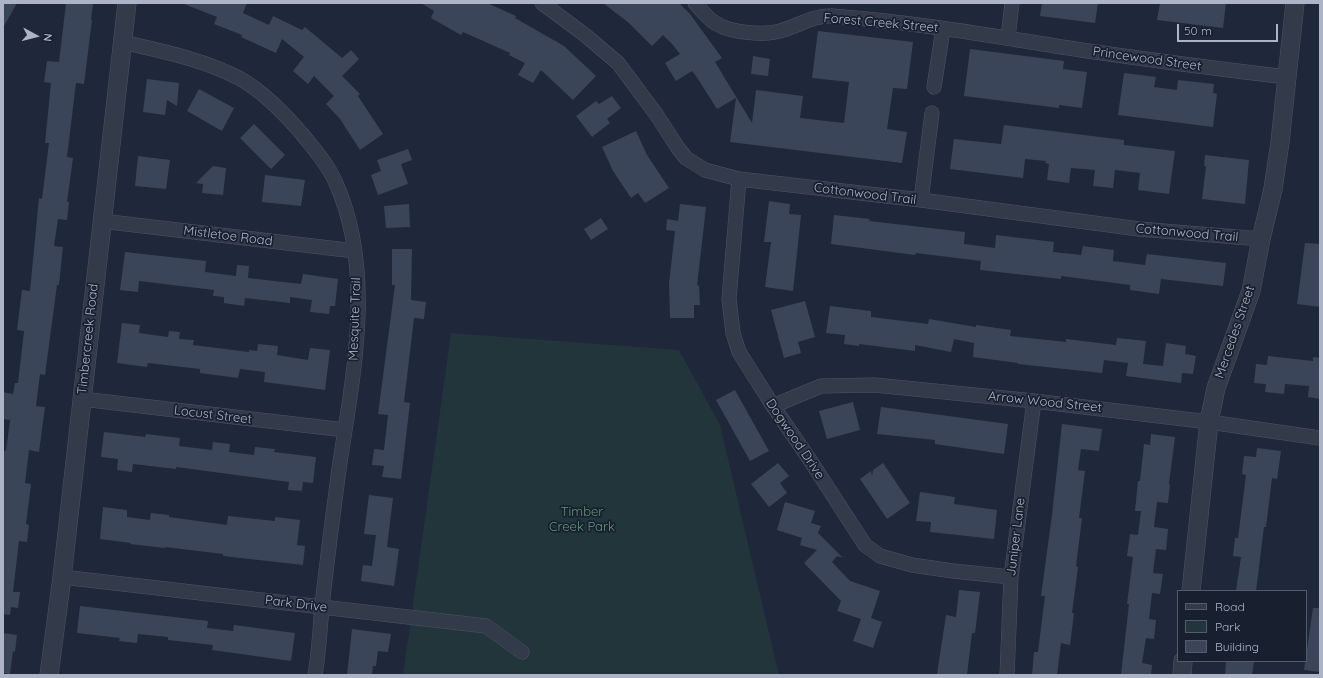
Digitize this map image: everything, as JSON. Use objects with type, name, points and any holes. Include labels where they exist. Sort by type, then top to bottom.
[{"type":"street","name":"Timbercreek Road","points":[[49,675],[62,577],[126,3]]},
{"type":"street","name":"Cottonwood Trail","points":[[542,3],[585,34],[618,63],[656,114],[686,158],[705,170],[739,179],[921,200],[1139,229],[1261,239]]},
{"type":"street","name":"Forest Creek Street","points":[[695,3],[716,24],[728,29],[759,34],[782,31],[832,10],[884,21],[1008,38]]},
{"type":"street","points":[[1008,38],[1012,3]]},
{"type":"street","name":"Mercedes Street","points":[[1192,590],[1209,422],[1216,388],[1251,291],[1273,189],[1287,77],[1294,3]]},
{"type":"street","points":[[934,87],[943,29]]},
{"type":"street","name":"Princewood Street","points":[[1008,38],[1080,50],[1287,77]]},
{"type":"street","name":"Mesquite Trail","points":[[122,42],[188,58],[217,68],[240,79],[258,92],[292,123],[322,158],[335,180],[346,211],[355,251],[358,275],[357,340],[334,509],[315,675]]},
{"type":"street","points":[[921,200],[932,113]]},
{"type":"street","name":"Dogwood Drive","points":[[739,179],[729,299],[733,333],[739,352],[864,545],[880,556],[912,565],[1011,577]]},
{"type":"street","name":"Mistletoe Road","points":[[101,221],[355,251]]},
{"type":"street","name":"Arrow Wood Street","points":[[773,406],[821,386],[875,385],[1034,401],[1209,422],[1320,438]]},
{"type":"street","name":"Locust Street","points":[[82,400],[345,430]]},
{"type":"street","name":"Juniper Lane","points":[[1007,675],[1011,577],[1034,401]]},
{"type":"street","name":"Park Drive","points":[[62,577],[486,626],[522,652]]},
{"type":"street","points":[[1182,675],[1183,662]]},
{"type":"green space","name":"Timber Creek Park","points":[[451,333],[679,350],[720,425],[779,675],[403,675]]},
{"type":"building","points":[[3,3],[17,3],[3,28]]},
{"type":"building","points":[[66,3],[93,3],[92,20],[84,84],[76,83],[67,157],[73,158],[67,202],[69,202],[67,220],[58,219],[54,246],[63,247],[59,285],[57,285],[45,375],[40,374],[36,406],[45,407],[39,452],[29,450],[25,483],[31,484],[26,524],[29,525],[27,542],[19,541],[13,592],[20,592],[18,608],[11,607],[10,615],[3,614],[3,451],[6,451],[10,420],[3,419],[3,392],[13,394],[15,383],[18,383],[24,331],[17,330],[22,290],[30,291],[39,198],[42,199],[49,143],[45,143],[51,83],[44,82],[47,61],[59,62]]},
{"type":"building","points":[[184,3],[247,3],[243,13],[269,25],[273,16],[302,30],[305,27],[342,58],[351,50],[359,59],[342,76],[360,94],[358,96],[383,134],[360,150],[340,119],[326,104],[334,96],[314,76],[308,84],[293,71],[304,57],[282,39],[276,53],[241,37],[242,35],[214,24],[217,17]]},
{"type":"building","points":[[421,3],[487,3],[516,16],[515,18],[564,46],[596,76],[573,100],[541,70],[533,83],[518,75],[525,63],[509,55],[510,53],[463,32],[461,35],[431,18],[434,11]]},
{"type":"building","points":[[603,3],[679,3],[690,14],[722,58],[715,62],[752,123],[756,90],[803,96],[800,118],[844,123],[849,82],[812,78],[818,31],[913,42],[907,89],[893,88],[887,129],[907,132],[902,163],[730,142],[736,98],[717,109],[692,71],[676,81],[665,63],[680,54],[673,45],[663,35],[652,46],[629,23]]},
{"type":"building","points":[[1042,3],[1098,3],[1095,23],[1040,16]]},
{"type":"building","points":[[1160,3],[1226,3],[1223,28],[1157,20]]},
{"type":"building","points":[[970,49],[1064,61],[1063,69],[1087,72],[1082,108],[1059,105],[1059,108],[964,96]]},
{"type":"building","points":[[753,56],[770,59],[768,76],[751,74]]},
{"type":"building","points":[[1124,73],[1156,77],[1154,87],[1177,90],[1178,80],[1214,84],[1213,93],[1217,94],[1213,127],[1118,115]]},
{"type":"building","points":[[147,79],[179,83],[177,106],[167,100],[165,115],[143,112]]},
{"type":"building","points":[[199,89],[234,108],[222,131],[187,111]]},
{"type":"building","points":[[612,96],[621,108],[607,119],[610,123],[592,137],[576,116],[596,101],[599,104]]},
{"type":"building","points":[[254,124],[285,155],[271,169],[240,138]]},
{"type":"building","points":[[1004,125],[1124,140],[1124,145],[1175,151],[1169,194],[1138,190],[1140,173],[1115,170],[1113,188],[1093,186],[1095,170],[1071,168],[1069,183],[1047,180],[1049,164],[1045,163],[1046,161],[1025,159],[1023,178],[950,169],[954,139],[1001,144]]},
{"type":"building","points":[[636,131],[647,155],[669,188],[645,203],[638,193],[631,198],[613,171],[602,147]]},
{"type":"building","points":[[408,149],[412,160],[401,164],[408,184],[378,195],[371,175],[381,171],[377,160]]},
{"type":"building","points":[[1205,155],[1249,160],[1245,204],[1202,199],[1206,166],[1204,166]]},
{"type":"building","points":[[138,156],[170,160],[166,189],[135,186]]},
{"type":"building","points":[[213,166],[226,168],[223,195],[202,193],[203,184],[196,183]]},
{"type":"building","points":[[265,175],[305,180],[301,206],[262,202]]},
{"type":"building","points":[[769,201],[790,204],[789,214],[801,215],[793,291],[765,287],[771,242],[764,242]]},
{"type":"building","points":[[409,204],[410,227],[386,228],[384,206]]},
{"type":"building","points":[[680,204],[706,207],[697,286],[699,285],[700,305],[694,305],[694,318],[670,318],[669,283],[675,231],[666,230],[667,219],[678,221]]},
{"type":"building","points":[[834,215],[870,219],[869,221],[965,232],[964,244],[995,248],[996,235],[1054,242],[1053,252],[1081,255],[1083,246],[1114,250],[1113,261],[1145,265],[1147,254],[1226,263],[1223,286],[1161,279],[1159,294],[1130,290],[1130,285],[1061,276],[1061,279],[980,270],[981,261],[916,253],[915,255],[831,244]]},
{"type":"building","points":[[601,218],[608,229],[591,240],[584,229]]},
{"type":"building","points":[[1305,243],[1320,244],[1320,307],[1297,304]]},
{"type":"building","points":[[392,249],[412,249],[411,300],[426,302],[424,319],[414,318],[404,402],[410,403],[401,479],[382,477],[384,466],[372,465],[374,449],[384,450],[388,415],[378,414],[395,285],[392,285]]},
{"type":"building","points":[[125,252],[206,261],[205,272],[236,276],[237,265],[249,266],[248,278],[301,284],[303,274],[338,279],[335,306],[330,306],[329,314],[310,312],[312,300],[290,297],[290,303],[245,298],[244,306],[224,303],[224,297],[213,296],[214,290],[139,281],[138,292],[120,290]]},
{"type":"building","points":[[805,301],[815,337],[798,342],[801,353],[784,358],[771,310]]},
{"type":"building","points":[[830,306],[871,311],[871,317],[928,324],[929,319],[976,327],[976,325],[1011,330],[1010,336],[1066,342],[1066,339],[1116,345],[1117,338],[1146,341],[1143,364],[1163,366],[1166,343],[1186,346],[1185,354],[1196,356],[1193,374],[1182,373],[1181,383],[1126,376],[1128,363],[1104,360],[1102,373],[1018,364],[973,357],[974,343],[954,339],[951,352],[915,345],[915,351],[859,344],[859,346],[844,344],[845,335],[826,333]]},
{"type":"building","points":[[122,323],[140,325],[139,333],[168,337],[169,331],[180,332],[179,339],[194,340],[193,345],[249,352],[249,350],[257,351],[258,344],[278,346],[277,355],[308,360],[310,348],[330,350],[325,390],[264,382],[265,372],[240,369],[238,378],[200,373],[200,369],[148,363],[147,367],[117,363]]},
{"type":"building","points":[[1268,356],[1313,361],[1313,357],[1320,358],[1320,399],[1308,397],[1309,386],[1285,384],[1284,394],[1265,392],[1266,384],[1254,383],[1256,364],[1267,365]]},
{"type":"building","points":[[735,390],[769,451],[750,461],[716,400]]},
{"type":"building","points":[[853,402],[860,430],[827,439],[819,411]]},
{"type":"building","points":[[881,407],[1008,424],[1004,454],[935,444],[935,440],[877,434]]},
{"type":"building","points":[[1062,424],[1102,429],[1099,451],[1081,449],[1078,470],[1085,471],[1079,518],[1082,518],[1076,566],[1078,567],[1072,613],[1074,613],[1070,645],[1061,643],[1057,675],[1032,675],[1034,652],[1038,652],[1045,596],[1041,596]]},
{"type":"building","points":[[104,432],[145,437],[146,434],[180,438],[179,446],[212,450],[213,442],[230,444],[229,452],[254,455],[255,447],[275,449],[274,452],[316,457],[313,483],[303,482],[302,491],[288,490],[289,482],[176,467],[176,469],[133,464],[132,472],[117,470],[118,459],[101,457]]},
{"type":"building","points":[[1151,434],[1175,437],[1168,503],[1157,502],[1154,527],[1168,529],[1166,550],[1156,549],[1153,573],[1163,574],[1160,594],[1152,593],[1149,619],[1156,620],[1154,639],[1146,638],[1142,663],[1152,665],[1151,675],[1121,675],[1129,604],[1127,604],[1133,557],[1127,556],[1130,534],[1138,535],[1141,511],[1135,511],[1138,481],[1140,481],[1144,444],[1150,445]]},
{"type":"building","points":[[1257,448],[1281,451],[1277,479],[1272,478],[1256,590],[1236,590],[1241,557],[1233,556],[1235,538],[1238,538],[1246,475],[1242,474],[1244,456],[1256,457]]},
{"type":"building","points":[[778,463],[789,476],[780,483],[787,493],[769,507],[751,484]]},
{"type":"building","points":[[883,463],[910,503],[887,519],[860,479],[871,471],[872,476],[873,470]]},
{"type":"building","points":[[920,492],[955,497],[954,504],[997,510],[994,539],[930,532],[931,522],[916,521]]},
{"type":"building","points":[[369,495],[393,498],[387,547],[399,549],[394,586],[361,581],[363,565],[372,566],[376,535],[364,534]]},
{"type":"building","points":[[785,502],[815,511],[811,523],[821,526],[818,533],[843,558],[837,556],[832,562],[850,581],[880,591],[871,618],[882,622],[873,648],[853,641],[861,619],[837,611],[841,601],[804,563],[817,550],[800,545],[802,538],[777,530]]},
{"type":"building","points":[[103,507],[127,510],[127,517],[150,520],[151,513],[227,525],[228,516],[275,521],[275,517],[300,520],[297,545],[305,546],[303,565],[223,556],[223,554],[130,544],[131,543],[100,539]]},
{"type":"building","points":[[959,590],[980,592],[975,633],[972,633],[967,675],[937,674],[946,615],[956,617]]},
{"type":"building","points":[[80,606],[208,621],[207,628],[233,631],[234,625],[295,633],[291,661],[212,650],[213,645],[168,640],[168,637],[138,634],[137,643],[119,641],[120,638],[77,633]]},
{"type":"building","points":[[1313,608],[1320,608],[1320,672],[1304,670],[1305,662],[1307,662],[1307,649]]},
{"type":"building","points":[[352,629],[391,634],[388,652],[378,651],[376,666],[373,666],[372,675],[347,675]]},
{"type":"building","points":[[3,633],[17,635],[10,674],[3,673]]},
{"type":"building","points":[[1226,662],[1254,662],[1252,675],[1225,675]]}]
